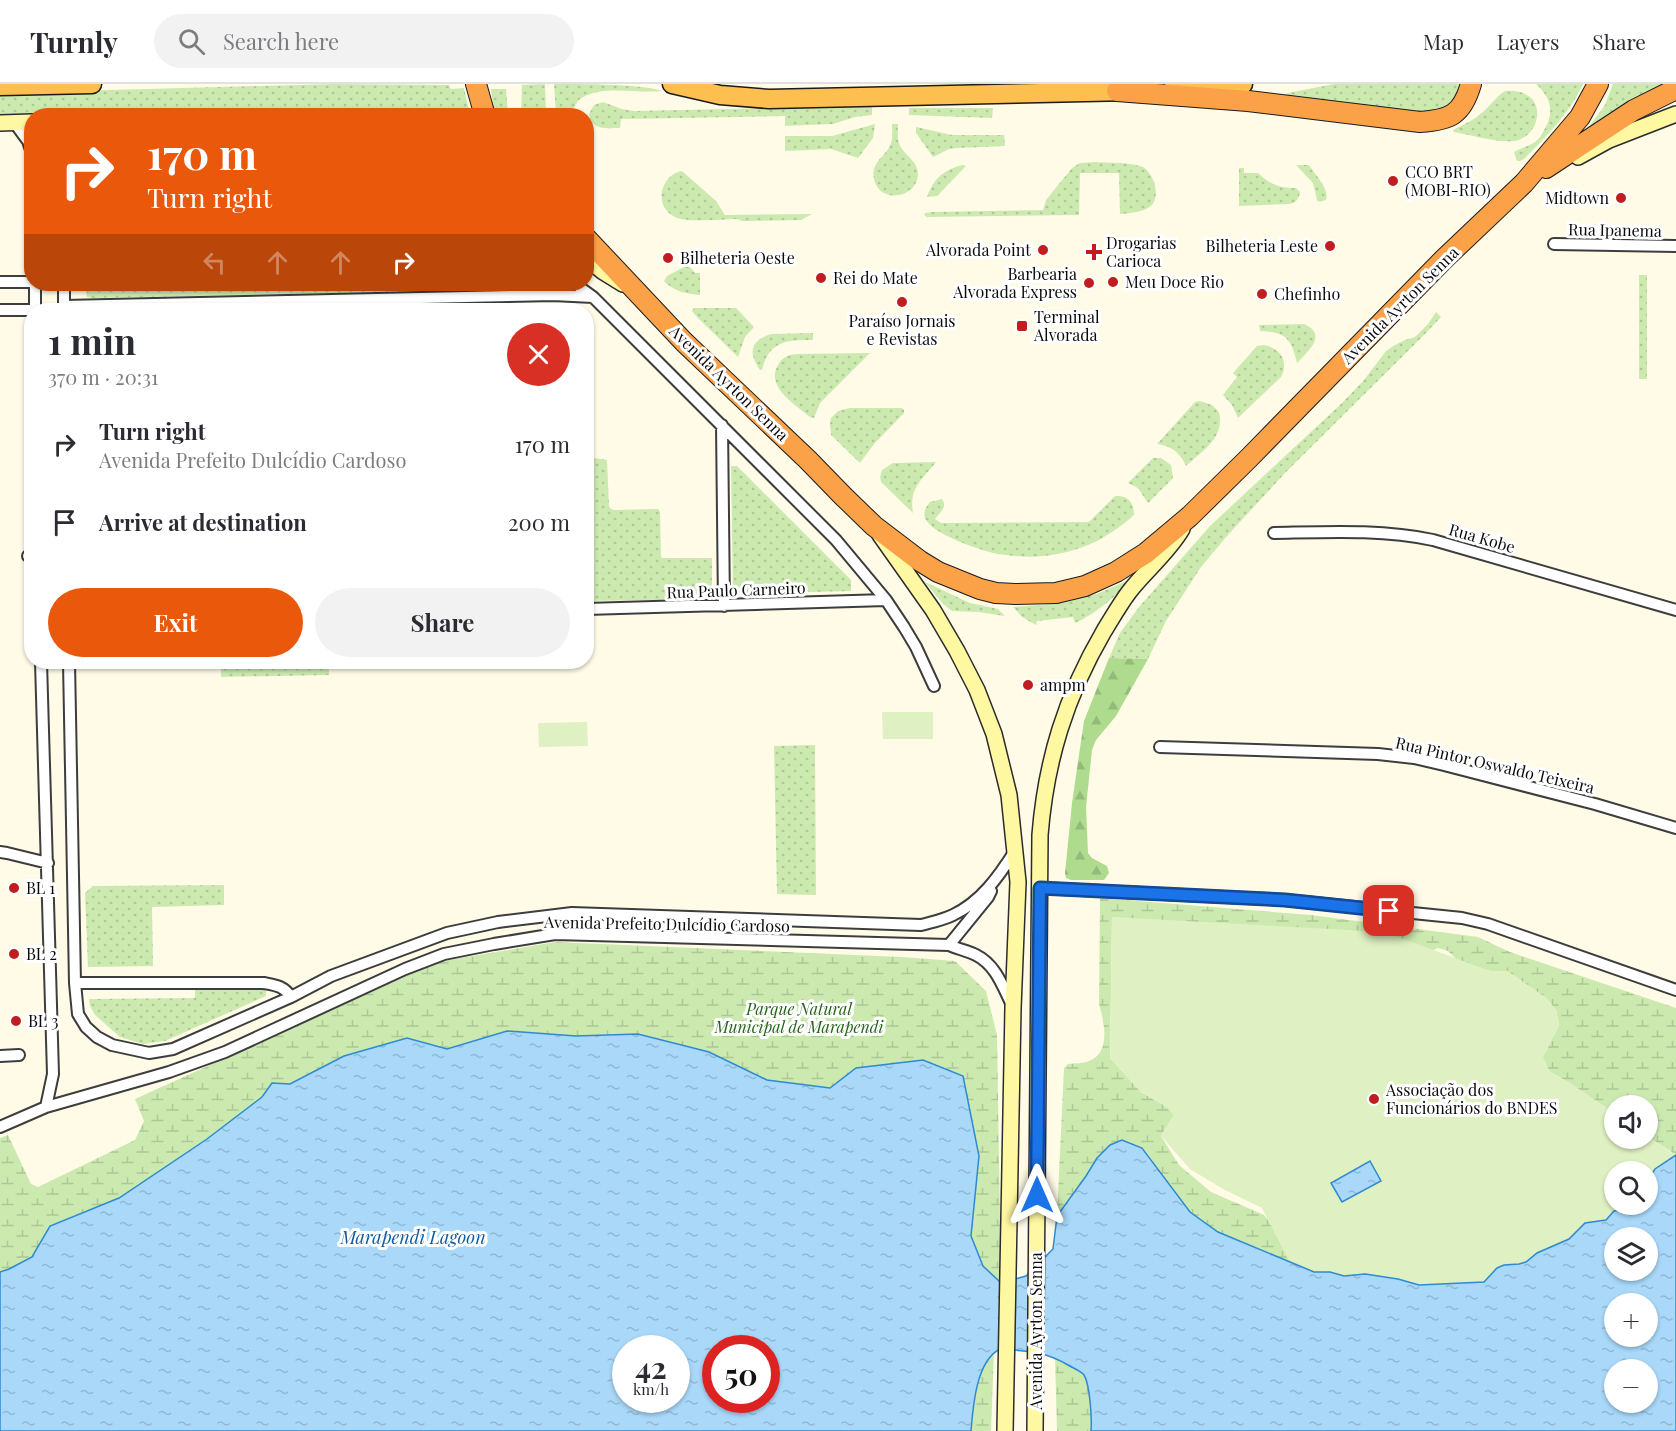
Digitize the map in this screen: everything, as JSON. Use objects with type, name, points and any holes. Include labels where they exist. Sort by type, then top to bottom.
[{"type":"highway","points":[[0,87],[92,84]]},
{"type":"highway","points":[[476,84],[483,108]]},
{"type":"highway","points":[[672,84],[713,94],[768,99],[1117,91],[1243,84]]},
{"type":"highway","points":[[1117,91],[1248,101],[1420,122],[1454,115],[1462,106],[1470,84]]},
{"type":"highway","name":"Avenida Ayrton Senna","points":[[594,247],[684,342],[874,525],[920,561],[964,584],[996,593],[1035,595],[1056,593],[1085,586],[1116,572],[1146,553],[1190,516],[1444,259],[1524,183],[1580,117],[1598,84]]},
{"type":"highway","points":[[1524,183],[1634,110],[1676,88]]},
{"type":"main road","points":[[1524,183],[1610,140],[1676,114]]},
{"type":"main road","points":[[7,122],[24,122]]},
{"type":"main road","points":[[594,264],[609,276],[632,287]]},
{"type":"main road","name":"Avenida Ayrton Senna","points":[[1035,1431],[1040,835],[1043,800],[1058,734],[1069,700],[1093,651],[1128,593],[1167,550],[1190,516]]},
{"type":"main road","name":"Avenida Ayrton Senna","points":[[874,525],[933,610],[977,690],[994,734],[1009,795],[1018,882],[1013,1008],[1005,1431]]},
{"type":"street","points":[[7,122],[24,137]]},
{"type":"street","name":"Rua Ipanema","points":[[1554,244],[1676,246]]},
{"type":"street","points":[[0,282],[24,283]]},
{"type":"street","points":[[585,291],[836,540],[886,600],[916,647],[934,686]]},
{"type":"street","points":[[252,303],[553,295],[593,297]]},
{"type":"street","points":[[0,310],[24,310]]},
{"type":"street","points":[[722,425],[724,606]]},
{"type":"street","name":"Rua Kobe","points":[[1274,533],[1409,535],[1676,610]]},
{"type":"street","name":"Rua Paulo Carneiro","points":[[594,609],[886,600]]},
{"type":"street","points":[[42,669],[53,1074],[46,1107]]},
{"type":"street","name":"Avenida Prefeito Dulcídio Cardoso","points":[[69,669],[75,983],[78,1014],[86,1027],[97,1037],[112,1045],[127,1049],[149,1053],[173,1049],[291,997],[331,976],[447,933],[498,922],[572,913],[921,925],[956,914],[978,898],[996,880],[1015,851]]},
{"type":"street","name":"Rua Pintor Oswaldo Teixeira","points":[[1160,747],[1378,754],[1414,758],[1595,804],[1676,828]]},
{"type":"street","points":[[0,852],[48,863]]},
{"type":"street","points":[[949,945],[988,897],[996,880]]},
{"type":"street","points":[[1040,888],[1285,900],[1462,918],[1488,924],[1676,990]]},
{"type":"street","name":"Avenida Prefeito Dulcídio Cardoso","points":[[0,1127],[46,1107],[168,1072],[225,1052],[405,969],[444,954],[555,934],[949,945],[977,955],[988,964],[996,974],[1013,1008]]},
{"type":"street","points":[[75,983],[264,983],[279,986],[291,997]]},
{"type":"street","points":[[0,1056],[18,1055]]},
{"type":"green space","points":[[334,84],[449,85],[451,89],[464,88],[468,108],[24,108],[24,114],[0,115],[0,93]]},
{"type":"green space","points":[[545,84],[546,108],[521,108],[522,85]]},
{"type":"green space","points":[[554,84],[627,86],[662,91],[598,92],[580,99],[574,108],[556,108]]},
{"type":"green space","points":[[1334,84],[1463,84],[1461,98],[1442,115],[1284,99],[1284,95],[1288,93]]},
{"type":"green space","points":[[1536,84],[1583,84],[1557,124],[1524,159],[1517,161],[1514,152],[1536,141],[1550,117],[1548,100]]},
{"type":"green space","points":[[1613,84],[1669,84],[1586,131],[1605,105]]},
{"type":"green space","points":[[491,89],[506,89],[507,108],[493,108]]},
{"type":"green space","points":[[1505,91],[1520,92],[1530,97],[1535,104],[1536,123],[1524,138],[1500,141],[1454,132],[1453,130],[1483,112]]},
{"type":"green space","points":[[603,102],[634,111],[872,106],[872,115],[855,117],[833,124],[785,126],[785,116],[621,119],[620,128],[605,128],[594,124],[594,105]]},
{"type":"green space","points":[[909,108],[993,108],[992,118],[909,115]]},
{"type":"green space","points":[[875,124],[873,138],[858,158],[831,149],[785,151],[785,136],[832,136]]},
{"type":"green space","points":[[892,124],[898,124],[899,143],[916,165],[918,174],[911,189],[898,195],[890,195],[877,187],[873,173],[891,143]]},
{"type":"green space","points":[[916,127],[952,135],[1004,135],[1005,146],[949,149],[933,157],[916,133]]},
{"type":"green space","points":[[1080,163],[1132,164],[1145,168],[1154,182],[1156,191],[1153,204],[1143,210],[1120,214],[1119,173],[1080,173],[1079,215],[927,217],[924,215],[932,212],[1043,210],[1046,200],[1072,168]]},
{"type":"green space","points":[[1296,165],[1309,165],[1326,191],[1326,200],[1320,202],[1317,200],[1313,183]]},
{"type":"green space","points":[[966,166],[937,196],[927,197],[932,185],[940,176],[950,169]]},
{"type":"green space","points":[[1239,168],[1244,168],[1244,173],[1258,173],[1276,185],[1296,188],[1300,192],[1298,199],[1289,204],[1239,206]]},
{"type":"green space","points":[[682,171],[716,201],[725,215],[812,214],[801,220],[680,219],[668,212],[664,206],[662,192],[669,178]]},
{"type":"green space","points":[[684,267],[690,267],[695,273],[700,273],[700,295],[680,291],[664,281],[667,276]]},
{"type":"green space","points":[[1639,275],[1647,275],[1647,379],[1639,379]]},
{"type":"green space","points":[[445,291],[93,298],[87,297],[86,292]]},
{"type":"green space","points":[[694,308],[736,308],[754,327],[745,337],[738,357],[697,317],[692,311]]},
{"type":"green space","points":[[1436,312],[1441,317],[1286,472],[1201,567],[1166,621],[1148,659],[1109,658],[1120,633],[1139,607],[1210,526],[1341,404],[1364,380],[1386,351],[1415,337]]},
{"type":"green space","points":[[1304,324],[1315,333],[1314,344],[1297,363],[1290,342],[1286,338],[1276,333],[1260,331],[1259,325]]},
{"type":"green space","points":[[813,333],[813,340],[787,342],[774,348],[765,360],[762,370],[756,364],[753,348],[764,337],[771,334]]},
{"type":"green space","points":[[1264,345],[1275,349],[1282,356],[1284,366],[1281,377],[1238,418],[1232,405],[1223,395],[1237,377],[1233,373],[1257,346]]},
{"type":"green space","points":[[870,353],[820,403],[814,418],[790,401],[776,381],[775,373],[778,365],[789,355]]},
{"type":"green space","points":[[1200,401],[1212,405],[1219,412],[1219,429],[1211,443],[1186,466],[1174,450],[1157,444],[1195,402]]},
{"type":"green space","points":[[850,408],[902,408],[904,410],[904,413],[874,444],[860,463],[831,435],[831,418],[838,411]]},
{"type":"green space","points":[[594,458],[607,460],[609,507],[613,510],[658,509],[662,558],[712,558],[712,595],[707,599],[594,601]]},
{"type":"green space","points":[[1153,458],[1161,458],[1171,465],[1173,478],[1148,503],[1138,488],[1128,483]]},
{"type":"green space","points":[[936,462],[917,485],[912,504],[913,513],[881,482],[882,470],[893,463]]},
{"type":"green space","points":[[731,466],[737,466],[851,580],[851,591],[733,594]]},
{"type":"green space","points":[[1115,496],[1127,498],[1133,506],[1134,515],[1126,522],[1089,545],[1068,552],[1042,556],[1005,555],[981,549],[947,536],[929,524],[924,516],[930,502],[942,499],[944,507],[935,519],[941,523],[1089,522]]},
{"type":"green space","points":[[1130,580],[1105,604],[1075,623],[1073,617],[1037,621],[1036,625],[1022,617],[1013,607],[1062,603],[1099,593]]},
{"type":"green space","points":[[925,582],[970,603],[998,609],[1005,616],[952,611],[943,604]]},
{"type":"green space","points":[[1109,658],[1148,659],[1116,716],[1096,740],[1092,750],[1086,807],[1088,853],[1092,858],[1107,866],[1109,873],[1104,880],[1071,880],[1066,878],[1065,873],[1084,721]]},
{"type":"green space","points":[[221,669],[329,669],[329,675],[221,677]]},
{"type":"green space","points":[[882,712],[933,712],[933,739],[883,739]]},
{"type":"green space","points":[[587,722],[588,746],[539,747],[538,723]]},
{"type":"green space","points":[[815,745],[816,895],[777,894],[774,746]]},
{"type":"green space","points":[[224,885],[224,905],[152,907],[153,966],[88,967],[85,893],[93,886]]},
{"type":"green space","points":[[1100,898],[1311,915],[1478,937],[1510,952],[1676,1008],[1676,1155],[1658,1143],[1658,1095],[1604,1095],[1604,1106],[1549,1071],[1543,1057],[1559,1025],[1556,1010],[1546,998],[1507,971],[1490,971],[1457,960],[1448,951],[1438,948],[1427,953],[1112,917],[1110,1058],[1141,1092],[1167,1107],[1174,1115],[1161,1136],[1179,1165],[1211,1192],[1264,1215],[1284,1240],[1290,1263],[1218,1232],[1190,1212],[1143,1148],[1122,1140],[1110,1145],[1097,1158],[1057,1216],[1064,1068],[1068,1064],[1091,1060],[1101,1050],[1104,1043],[1104,1027],[1099,1004]]},
{"type":"green space","name":"Associação dos Funcionários do BNDES","points":[[1112,917],[1385,932],[1490,971],[1507,971],[1546,998],[1556,1010],[1559,1025],[1543,1057],[1549,1071],[1604,1106],[1604,1149],[1658,1149],[1658,1143],[1675,1155],[1658,1167],[1658,1161],[1604,1161],[1604,1215],[1610,1215],[1606,1220],[1585,1223],[1569,1239],[1537,1253],[1526,1262],[1497,1268],[1485,1282],[1419,1285],[1365,1274],[1344,1276],[1330,1272],[1314,1273],[1290,1263],[1262,1208],[1223,1189],[1190,1169],[1161,1136],[1174,1115],[1167,1107],[1141,1092],[1110,1058]]},
{"type":"green space","name":"Parque Natural Municipal de Marapendi","points":[[555,942],[955,961],[986,991],[997,1035],[1001,1283],[983,1266],[971,1236],[979,1156],[963,1076],[923,1060],[856,1068],[830,1088],[767,1080],[709,1052],[638,1035],[576,1036],[507,1031],[447,1049],[407,1038],[344,1056],[290,1084],[272,1083],[262,1097],[207,1139],[119,1198],[50,1226],[32,1257],[0,1272],[0,1138],[8,1135],[31,1184],[38,1187],[135,1140],[144,1121],[135,1099],[437,962]]},
{"type":"green space","points":[[266,987],[266,996],[165,1041],[143,1044],[120,1037],[95,1015],[89,999],[195,998],[195,988]]},
{"type":"green space","points":[[994,1352],[991,1431],[971,1431],[974,1400],[979,1380]]},
{"type":"green space","points":[[1055,1357],[1081,1372],[1085,1379],[1090,1402],[1091,1431],[1057,1431]]},
{"type":"water","name":"Marapendi Lagoon","points":[[507,1031],[576,1036],[638,1034],[709,1052],[767,1080],[830,1088],[856,1068],[923,1060],[963,1076],[979,1156],[971,1236],[983,1266],[1001,1283],[1026,1276],[1053,1249],[1057,1216],[1097,1158],[1110,1145],[1122,1140],[1142,1148],[1190,1212],[1218,1232],[1314,1272],[1330,1272],[1344,1276],[1365,1274],[1419,1285],[1484,1282],[1497,1268],[1526,1262],[1537,1253],[1569,1239],[1585,1223],[1606,1220],[1610,1215],[1658,1215],[1658,1167],[1676,1155],[1676,1431],[1091,1431],[1089,1394],[1083,1374],[1043,1354],[1000,1349],[992,1355],[981,1374],[977,1386],[971,1431],[0,1431],[0,1272],[32,1257],[50,1226],[119,1198],[207,1139],[262,1097],[272,1083],[290,1084],[344,1056],[407,1038],[447,1049]]},
{"type":"water","points":[[1370,1161],[1381,1181],[1342,1202],[1331,1183]]},
{"type":"place","name":"CCO BRT (MOBI-RIO)","points":[[1393,181]]},
{"type":"place","name":"Midtown","points":[[1621,198]]},
{"type":"place","name":"Bilheteria Leste","points":[[1330,246]]},
{"type":"place","name":"Alvorada Point","points":[[1043,250]]},
{"type":"place","name":"Drogarias Carioca","points":[[1094,252]]},
{"type":"place","name":"Bilheteria Oeste","points":[[668,258]]},
{"type":"place","name":"Rei do Mate","points":[[821,278]]},
{"type":"place","name":"Meu Doce Rio","points":[[1113,282]]},
{"type":"place","name":"Barbearia Alvorada Express","points":[[1089,283]]},
{"type":"place","name":"Chefinho","points":[[1262,294]]},
{"type":"place","name":"Paraíso Jornais e Revistas","points":[[902,302]]},
{"type":"place","name":"Terminal Alvorada","points":[[1022,326]]},
{"type":"place","name":"ampm","points":[[1028,685]]},
{"type":"place","name":"BL 1","points":[[14,888]]},
{"type":"place","name":"BL 2","points":[[14,954]]},
{"type":"place","name":"BL 3","points":[[16,1021]]},
{"type":"place","name":"Associação dos Funcionários do BNDES","points":[[1374,1099]]},
{"type":"route","points":[[1037,1195],[1040,888],[1285,900],[1389,911]]}]
